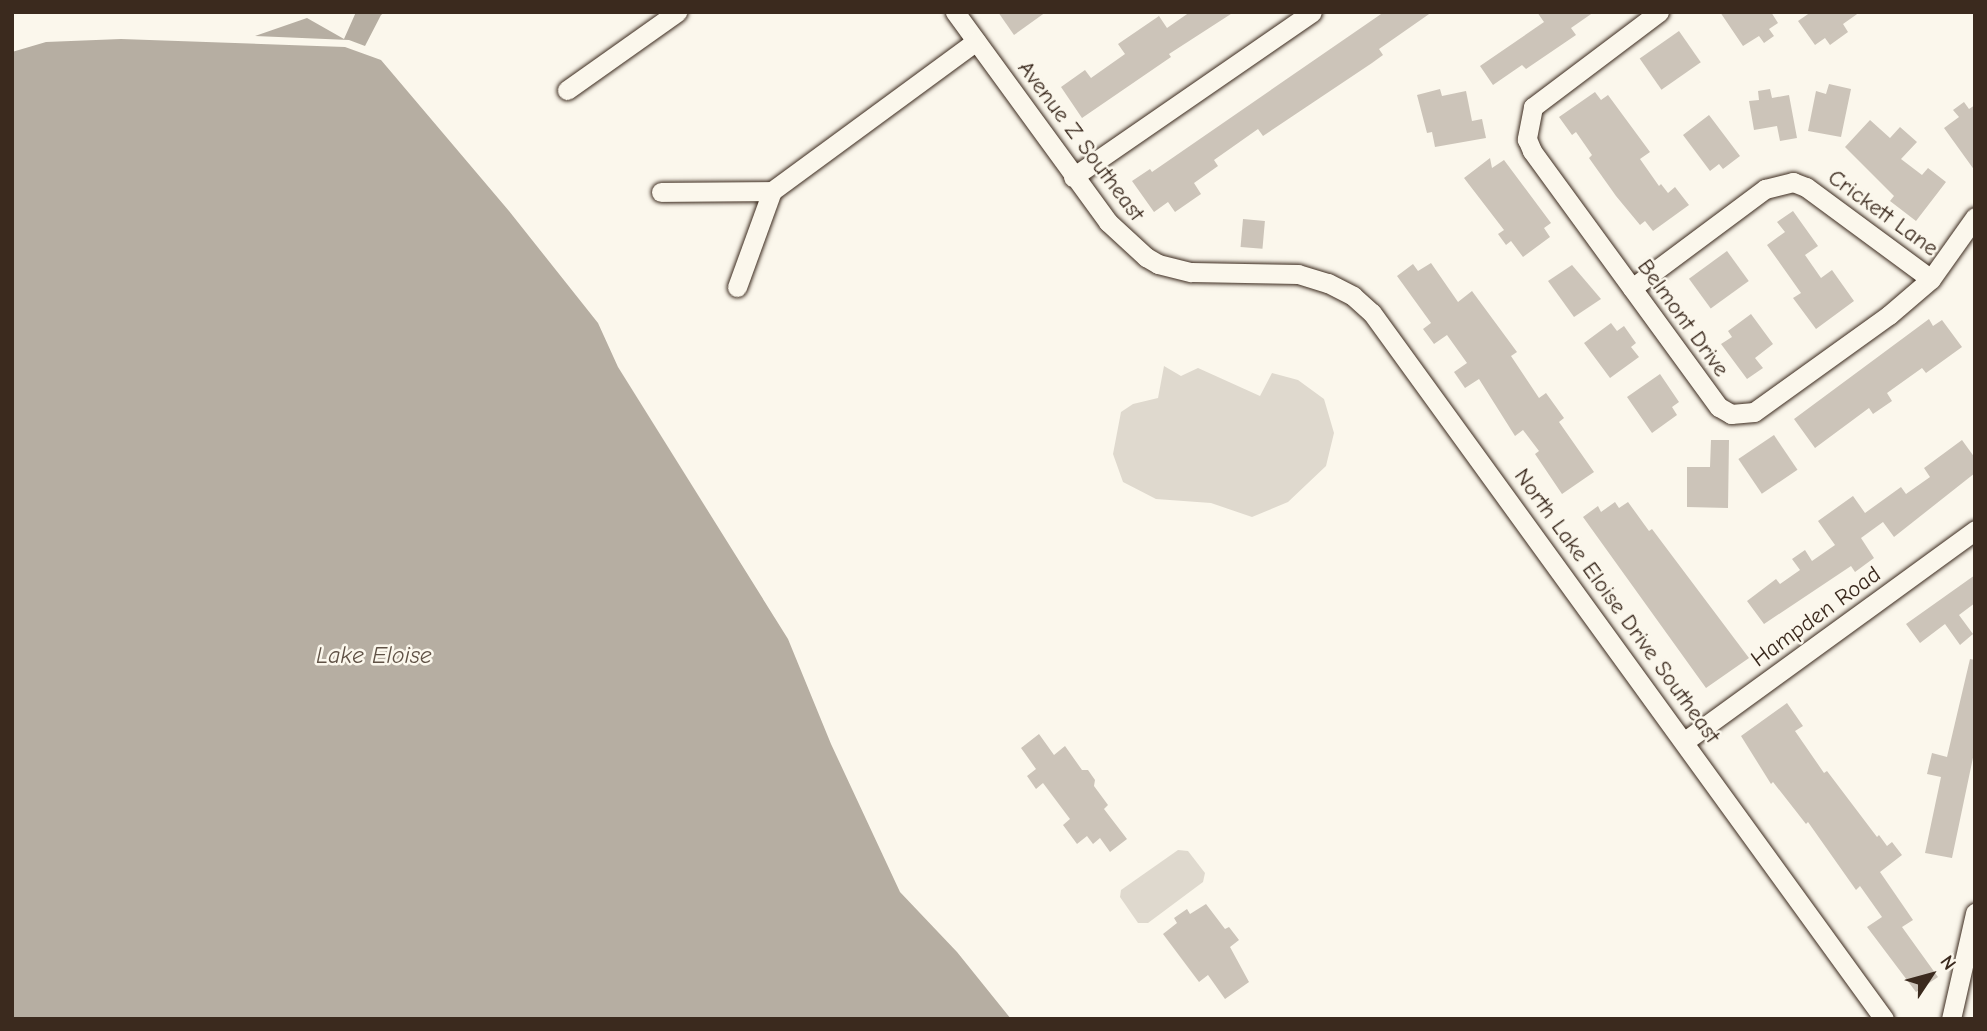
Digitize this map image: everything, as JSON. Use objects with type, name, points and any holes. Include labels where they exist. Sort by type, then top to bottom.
[{"type":"street","points":[[566,90],[677,12]]},
{"type":"street","name":"Avenue Z Southeast","points":[[955,12],[1073,177],[1125,241],[1158,264],[1191,272],[1273,273]]},
{"type":"street","points":[[1073,177],[1312,12]]},
{"type":"street","name":"Belmont Drive","points":[[1659,12],[1533,107],[1528,120],[1527,139],[1532,151],[1712,400],[1731,414],[1741,415],[1766,405],[1889,315],[1931,279],[1975,217]]},
{"type":"street","points":[[737,287],[772,191],[976,41]]},
{"type":"street","name":"Crickett Lane","points":[[1632,288],[1765,189],[1793,182],[1806,187],[1931,279]]},
{"type":"street","points":[[661,192],[772,191]]},
{"type":"street","name":"North Lake Eloise Drive Southeast","points":[[1273,273],[1298,274],[1328,282],[1353,296],[1372,313],[1685,741],[1884,1019]]},
{"type":"street","name":"Hampden Road","points":[[1685,741],[1975,530]]},
{"type":"street","points":[[1951,1019],[1975,913]]},
{"type":"shaded area","points":[[1164,366],[1181,376],[1198,368],[1260,396],[1272,373],[1298,380],[1324,399],[1334,433],[1326,466],[1288,502],[1252,517],[1211,503],[1156,499],[1123,482],[1113,454],[1121,412],[1133,404],[1158,398]]},
{"type":"shaded area","points":[[1178,850],[1188,851],[1205,873],[1203,882],[1148,923],[1138,923],[1120,897],[1121,890]]},
{"type":"water","points":[[356,12],[385,12],[365,46],[349,40],[255,36],[307,18],[344,39]]},
{"type":"water","name":"Lake Eloise","points":[[121,39],[345,47],[381,60],[509,211],[598,323],[618,367],[788,639],[831,744],[900,892],[957,952],[1011,1019],[12,1019],[12,52],[46,42]]},
{"type":"building","points":[[998,12],[1046,12],[1014,35]]},
{"type":"building","points":[[1190,12],[1234,12],[1169,54],[1171,57],[1082,118],[1061,87],[1085,70],[1091,78],[1125,54],[1118,44],[1159,16],[1167,28]]},
{"type":"building","points":[[1384,12],[1432,12],[1379,49],[1383,55],[1372,63],[1263,136],[1258,129],[1214,160],[1218,166],[1194,183],[1201,194],[1175,212],[1168,202],[1154,212],[1132,181],[1150,169],[1152,172]]},
{"type":"building","points":[[1537,12],[1594,12],[1571,28],[1576,35],[1526,69],[1522,65],[1493,85],[1480,66],[1544,22]]},
{"type":"building","points":[[1720,12],[1771,12],[1778,23],[1769,29],[1774,36],[1764,43],[1759,36],[1743,46]]},
{"type":"building","points":[[1811,12],[1860,12],[1843,24],[1848,32],[1830,45],[1825,38],[1815,45],[1798,21]]},
{"type":"building","points":[[1679,31],[1701,62],[1661,90],[1640,59]]},
{"type":"building","points":[[1829,84],[1851,89],[1841,137],[1808,131],[1816,91],[1826,94]]},
{"type":"building","points":[[1440,89],[1442,96],[1466,91],[1472,121],[1482,119],[1486,138],[1435,147],[1432,132],[1427,133],[1417,95]]},
{"type":"building","points":[[1770,89],[1772,98],[1789,95],[1797,138],[1780,141],[1777,126],[1754,130],[1749,101],[1759,100],[1758,91]]},
{"type":"building","points":[[1595,92],[1601,100],[1608,95],[1650,152],[1640,159],[1659,186],[1661,184],[1668,193],[1675,187],[1689,205],[1653,231],[1645,221],[1640,225],[1616,196],[1589,158],[1592,155],[1576,132],[1572,135],[1559,117]]},
{"type":"building","points":[[1964,102],[1969,109],[1975,105],[1975,171],[1944,128],[1959,117],[1953,110]]},
{"type":"building","points":[[1709,115],[1740,156],[1723,169],[1719,164],[1710,171],[1683,135]]},
{"type":"building","points":[[1870,120],[1890,138],[1900,127],[1917,142],[1901,159],[1922,175],[1928,168],[1946,182],[1916,221],[1890,201],[1894,196],[1845,147]]},
{"type":"building","points":[[1490,158],[1492,168],[1504,160],[1551,223],[1544,228],[1550,237],[1523,257],[1511,241],[1506,245],[1498,234],[1504,230],[1464,178]]},
{"type":"building","points":[[1793,211],[1818,246],[1805,255],[1821,278],[1832,270],[1854,301],[1816,329],[1793,298],[1801,293],[1767,245],[1785,232],[1777,222]]},
{"type":"building","points":[[1243,219],[1265,221],[1262,249],[1241,247]]},
{"type":"building","points":[[1727,251],[1749,281],[1711,309],[1689,279]]},
{"type":"building","points":[[1431,263],[1458,302],[1472,291],[1517,352],[1511,356],[1539,398],[1546,393],[1564,418],[1559,422],[1594,472],[1562,494],[1535,454],[1539,451],[1523,430],[1515,436],[1479,379],[1465,388],[1454,372],[1467,363],[1447,335],[1434,344],[1423,329],[1431,323],[1397,276],[1413,264],[1418,271]]},
{"type":"building","points":[[1572,265],[1601,299],[1574,317],[1548,281]]},
{"type":"building","points":[[1751,314],[1773,344],[1755,358],[1763,368],[1747,379],[1721,344],[1732,337],[1728,331]]},
{"type":"building","points":[[1929,319],[1933,326],[1942,320],[1962,347],[1926,373],[1922,368],[1887,393],[1892,401],[1873,414],[1869,408],[1815,448],[1794,419]]},
{"type":"building","points":[[1611,323],[1617,331],[1624,326],[1636,343],[1631,347],[1639,357],[1610,378],[1584,343]]},
{"type":"building","points":[[1660,374],[1679,402],[1672,407],[1677,415],[1652,433],[1627,397]]},
{"type":"building","points":[[1774,435],[1797,470],[1762,494],[1738,459]]},
{"type":"building","points":[[1711,440],[1729,440],[1728,508],[1687,507],[1687,467],[1710,467]]},
{"type":"building","points":[[1962,440],[1975,458],[1975,473],[1894,537],[1883,522],[1861,538],[1874,558],[1855,572],[1851,566],[1764,624],[1747,601],[1776,579],[1780,584],[1800,570],[1792,559],[1805,550],[1812,561],[1835,545],[1818,521],[1853,496],[1865,513],[1901,487],[1906,494],[1930,477],[1924,468]]},
{"type":"building","points":[[1615,502],[1619,508],[1628,502],[1649,531],[1652,529],[1749,658],[1706,688],[1583,517],[1598,506],[1601,512]]},
{"type":"building","points":[[1975,575],[1975,603],[1959,615],[1973,634],[1960,645],[1945,624],[1920,643],[1906,624]]},
{"type":"building","points":[[1970,659],[1975,660],[1975,748],[1952,858],[1925,853],[1941,777],[1927,774],[1932,753],[1947,757]]},
{"type":"building","points":[[1787,703],[1803,726],[1795,731],[1824,773],[1827,771],[1877,837],[1879,835],[1887,846],[1892,842],[1902,855],[1880,872],[1913,920],[1902,927],[1938,977],[1916,992],[1867,927],[1882,917],[1860,886],[1856,890],[1808,822],[1806,824],[1773,782],[1771,784],[1741,736]]},
{"type":"building","points":[[1039,734],[1054,755],[1065,746],[1082,770],[1088,770],[1095,780],[1094,786],[1108,805],[1104,809],[1127,839],[1110,852],[1100,838],[1093,844],[1087,836],[1077,844],[1063,825],[1070,819],[1043,783],[1036,789],[1027,776],[1036,769],[1021,748]]},
{"type":"building","points":[[1206,904],[1225,929],[1229,927],[1239,940],[1230,947],[1249,982],[1225,999],[1208,975],[1199,982],[1163,934],[1177,923],[1174,918],[1187,909],[1190,914]]}]
